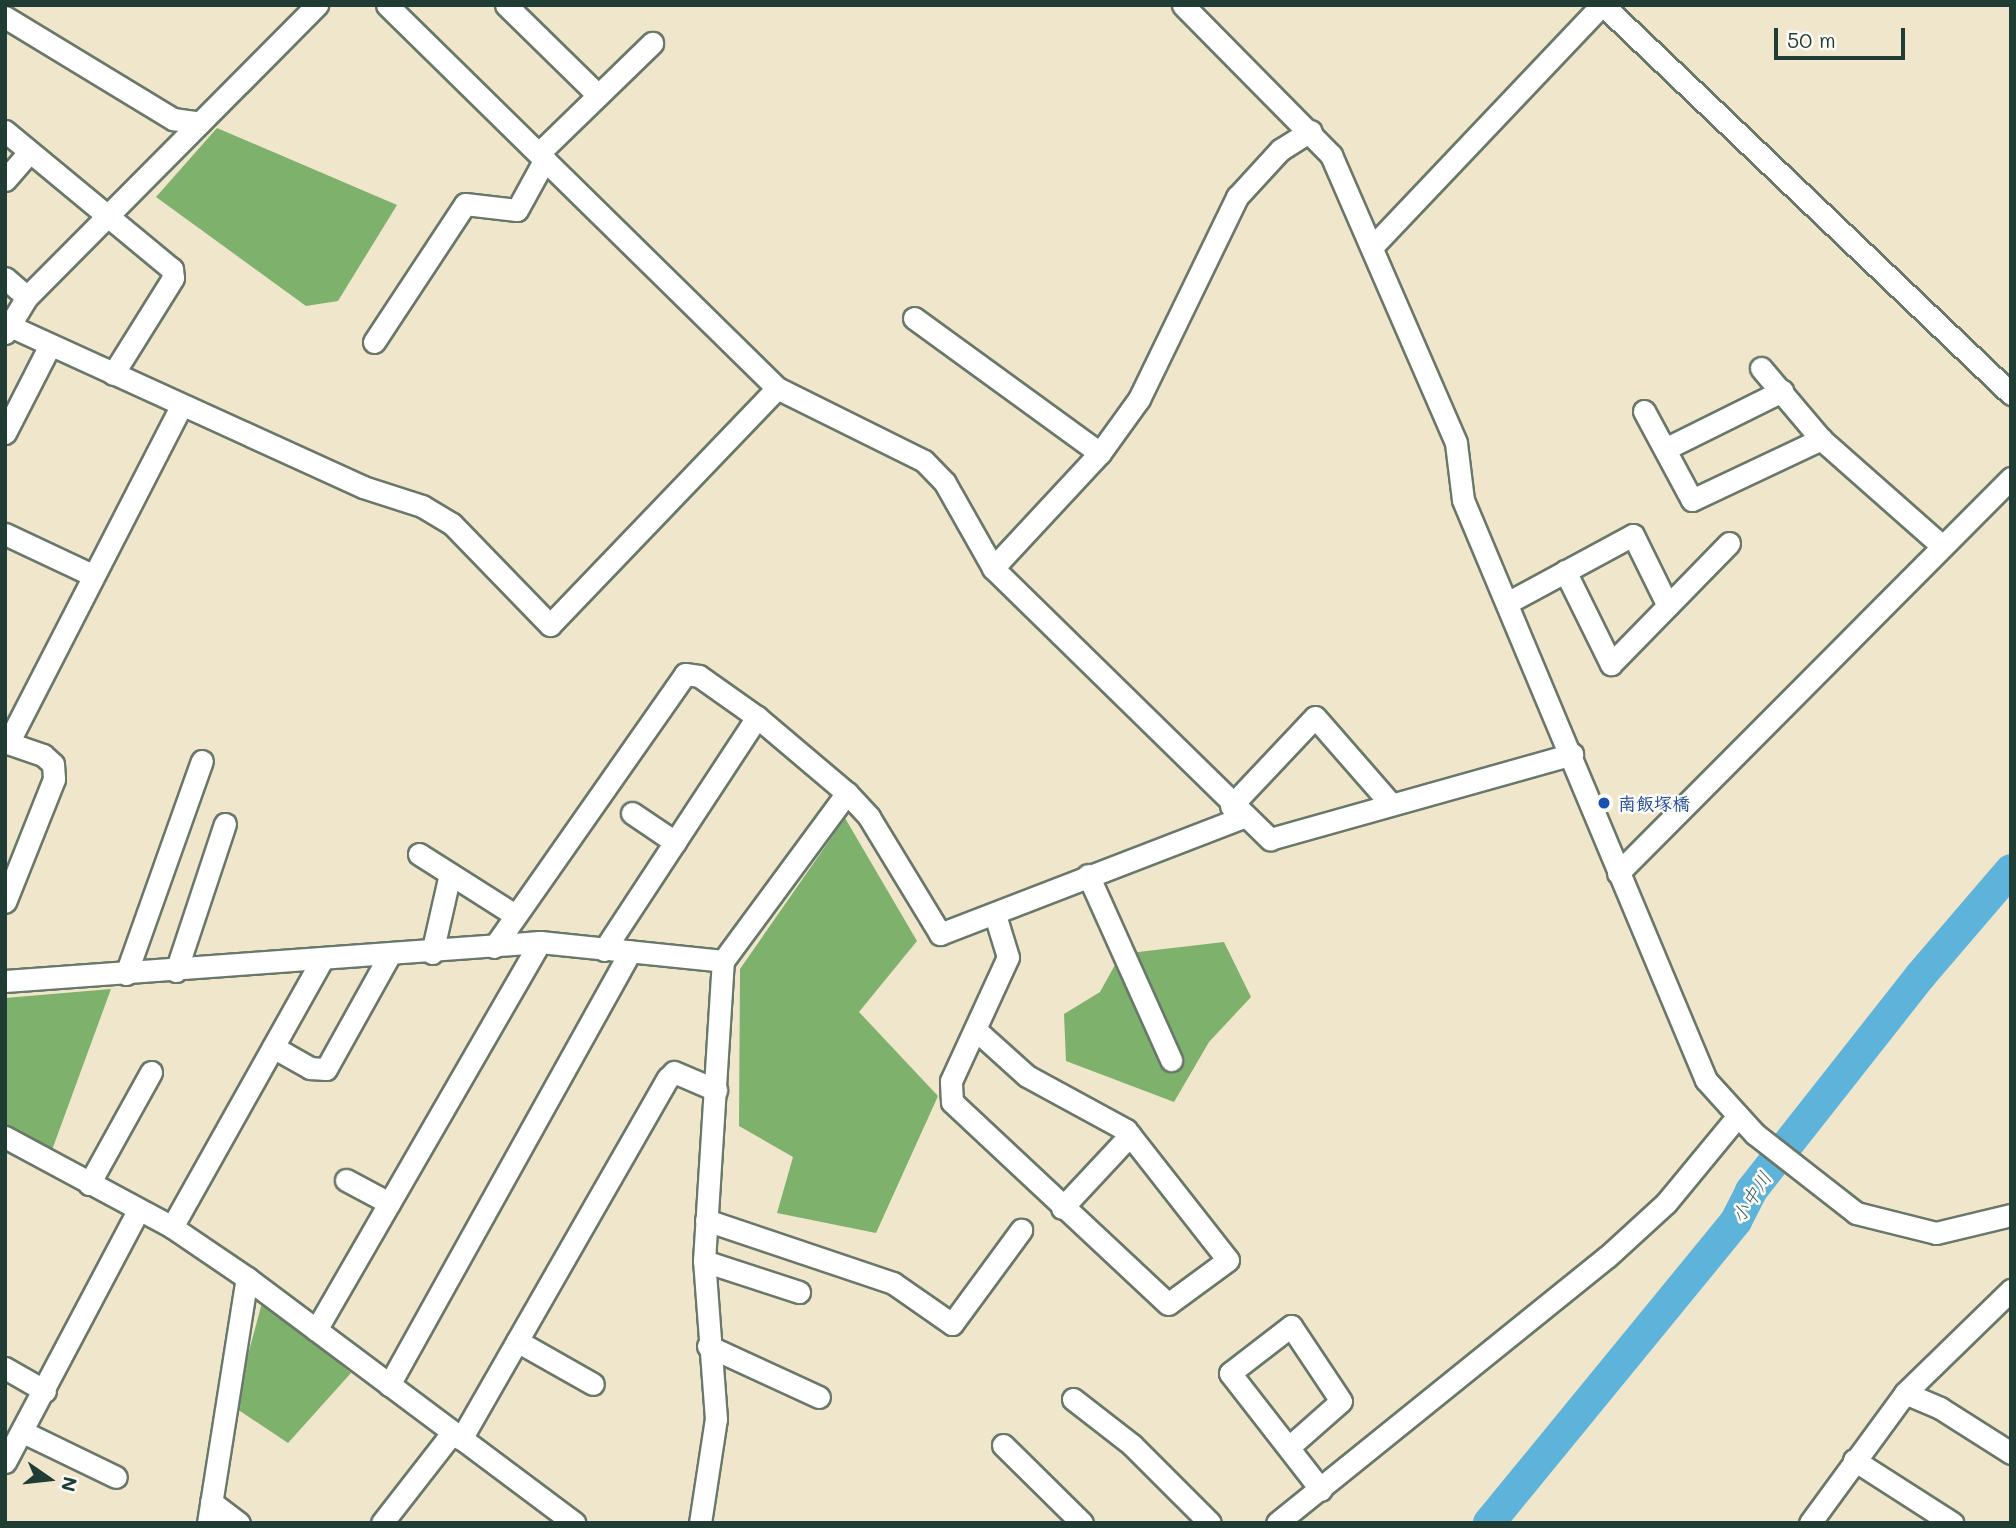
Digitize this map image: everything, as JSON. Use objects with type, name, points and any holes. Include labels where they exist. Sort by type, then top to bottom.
[{"type":"street","points":[[317,5],[27,297],[8,329],[50,345],[363,488],[422,506],[452,524],[550,625],[776,388]]},
{"type":"street","points":[[387,5],[776,388],[925,461],[945,483],[993,569],[1237,812],[1270,839],[1572,754]]},
{"type":"street","points":[[506,5],[598,95]]},
{"type":"street","points":[[1183,5],[1331,155],[1373,246],[1456,443],[1463,500],[1572,754],[1686,1040],[1706,1080],[1755,1134],[1814,1184],[1856,1213],[1895,1228],[1936,1233],[2011,1215]]},
{"type":"street","points":[[1373,246],[1602,5],[2011,394]]},
{"type":"street","points":[[5,17],[173,119],[200,123]]},
{"type":"street","points":[[374,342],[465,204],[517,210],[542,156],[598,95],[652,43]]},
{"type":"street","points":[[5,131],[172,269],[173,278],[113,374]]},
{"type":"street","points":[[993,569],[1100,453],[1139,399],[1237,197],[1280,150],[1310,131]]},
{"type":"street","points":[[5,180],[29,152]]},
{"type":"street","points":[[5,278],[27,297]]},
{"type":"street","points":[[914,318],[1100,453]]},
{"type":"street","points":[[5,433],[50,345]]},
{"type":"street","points":[[1761,368],[1821,439],[1941,545]]},
{"type":"street","points":[[1665,449],[1782,391]]},
{"type":"street","points":[[5,902],[54,779],[50,760],[7,742],[181,406]]},
{"type":"street","points":[[1644,411],[1692,500],[1821,439]]},
{"type":"street","points":[[1618,873],[1941,545],[2011,478]]},
{"type":"street","points":[[5,534],[92,575]]},
{"type":"street","points":[[1507,603],[1633,536],[1668,606]]},
{"type":"street","points":[[1565,572],[1611,664],[1729,543]]},
{"type":"street","points":[[494,947],[685,674],[699,676],[757,717],[846,793],[869,817],[940,934],[995,915],[1237,812],[1315,717],[1391,804]]},
{"type":"street","points":[[604,950],[757,717]]},
{"type":"street","points":[[127,974],[201,761]]},
{"type":"street","points":[[700,1523],[716,1419],[708,1346],[704,1261],[723,961],[846,793]]},
{"type":"street","points":[[632,813],[676,842]]},
{"type":"street","points":[[176,971],[225,824]]},
{"type":"street","points":[[419,854],[515,915]]},
{"type":"street","points":[[432,953],[450,874]]},
{"type":"street","points":[[1088,875],[1171,1060]]},
{"type":"street","points":[[977,1031],[1027,1076],[1130,1135],[1228,1261],[1168,1304],[1062,1208],[952,1102],[951,1081],[977,1031],[1008,957],[995,915]]},
{"type":"street","points":[[5,981],[320,963],[540,942],[723,961]]},
{"type":"street","points":[[316,1330],[540,942]]},
{"type":"street","points":[[389,1385],[630,952]]},
{"type":"street","points":[[273,1047],[310,1068],[326,1069],[390,956]]},
{"type":"street","points":[[172,1227],[320,963]]},
{"type":"street","points":[[89,1184],[151,1072]]},
{"type":"street","points":[[382,1523],[457,1436],[517,1340],[668,1078],[674,1072],[716,1090]]},
{"type":"street","points":[[1277,1523],[1607,1257],[1666,1203],[1737,1117]]},
{"type":"street","points":[[1062,1208],[1130,1135]]},
{"type":"street","points":[[5,1138],[172,1227],[247,1278],[574,1523]]},
{"type":"street","points":[[346,1180],[389,1203]]},
{"type":"street","points":[[5,1462],[45,1391],[138,1211]]},
{"type":"street","points":[[706,1220],[893,1283],[952,1324],[1021,1230]]},
{"type":"street","points":[[704,1261],[799,1292]]},
{"type":"street","points":[[239,1523],[209,1512],[247,1278]]},
{"type":"street","points":[[1810,1523],[1905,1393],[2011,1290]]},
{"type":"street","points":[[1289,1447],[1341,1401],[1291,1326],[1230,1373],[1321,1490]]},
{"type":"street","points":[[517,1340],[593,1384]]},
{"type":"street","points":[[708,1346],[819,1397]]},
{"type":"street","points":[[5,1368],[45,1391]]},
{"type":"street","points":[[1905,1393],[1940,1408],[2011,1453]]},
{"type":"street","points":[[1073,1399],[1132,1445],[1210,1523]]},
{"type":"street","points":[[23,1432],[116,1478]]},
{"type":"street","points":[[1003,1445],[1082,1523]]},
{"type":"street","points":[[1854,1460],[1952,1523]]},
{"type":"green space","points":[[217,128],[397,205],[338,301],[306,306],[156,197]]},
{"type":"green space","points":[[845,818],[917,941],[859,1012],[938,1096],[876,1233],[777,1213],[793,1157],[739,1126],[740,969]]},
{"type":"green space","points":[[1224,942],[1251,997],[1209,1042],[1174,1102],[1066,1061],[1064,1014],[1100,992],[1121,954]]},
{"type":"green space","points":[[111,989],[52,1150],[5,1127],[5,998]]},
{"type":"green space","points":[[263,1299],[351,1373],[288,1443],[234,1407]]},
{"type":"waterway","name":"小中川","points":[[1489,1523],[1736,1221],[1751,1191],[1921,975],[2011,870]]},
{"type":"place","name":"南飯塚橋","points":[[1604,803]]}]
